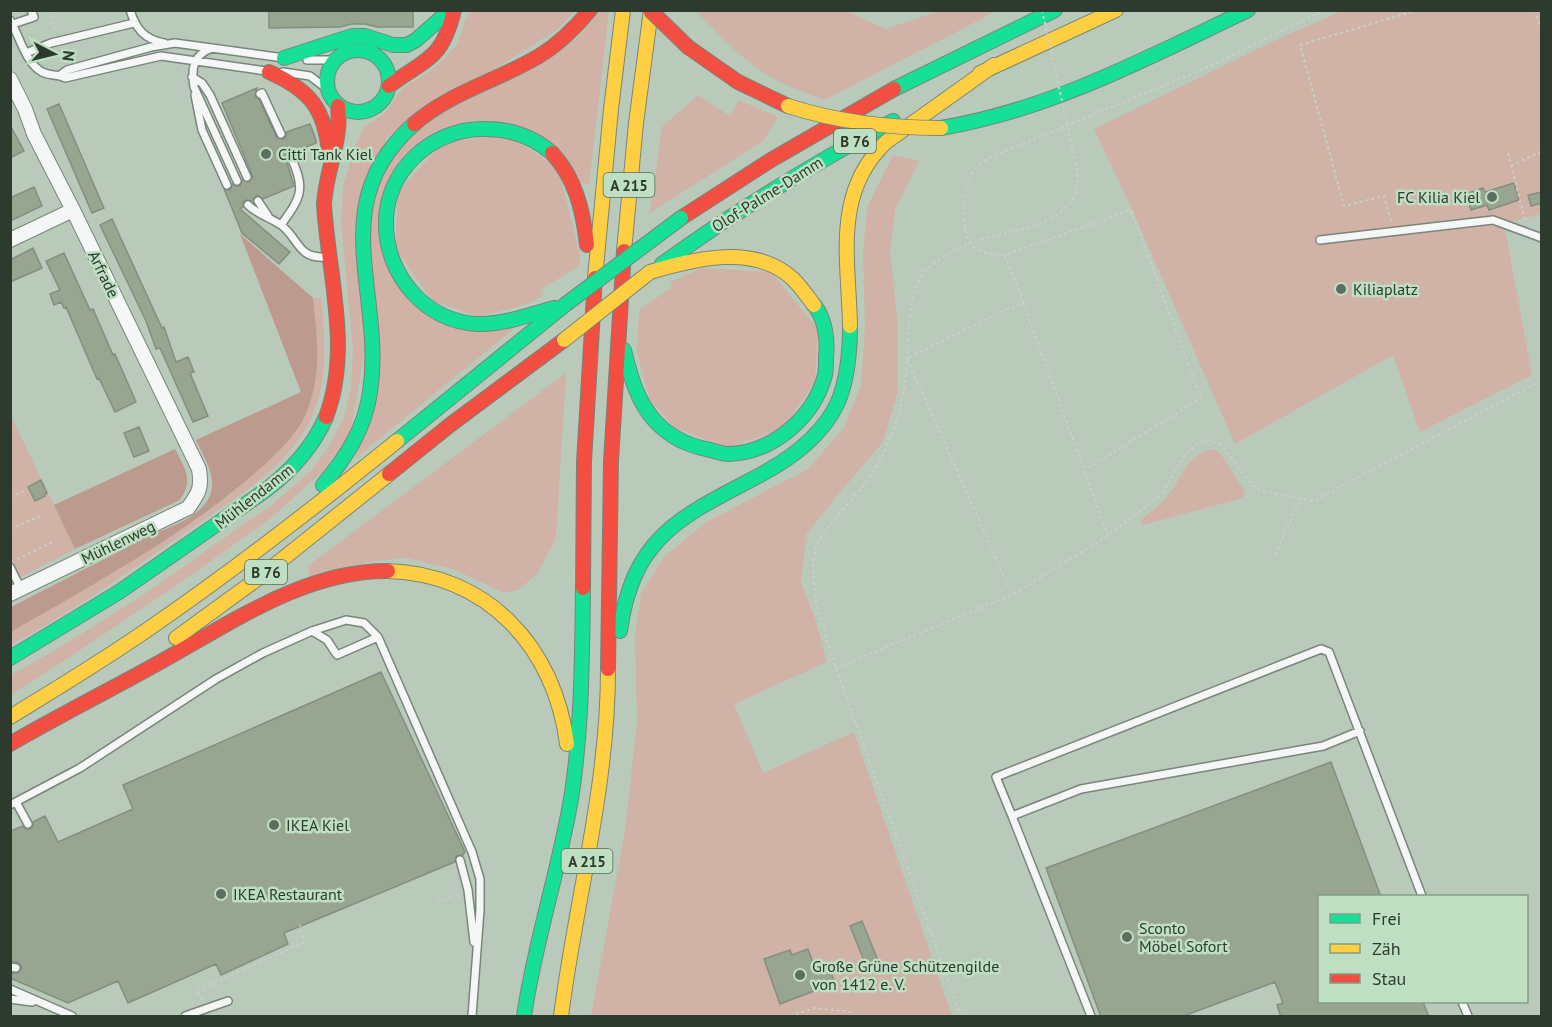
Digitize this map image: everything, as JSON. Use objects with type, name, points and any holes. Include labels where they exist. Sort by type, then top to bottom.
[{"type":"main road","name":"Mühlendamm","points":[[330,164],[342,155],[362,112],[373,109],[382,102],[389,86],[398,78],[431,59],[447,33],[454,10]]},
{"type":"main road","points":[[266,544],[337,468],[357,437],[369,405],[374,362],[364,257],[364,221],[371,184],[387,152],[399,138],[431,112],[544,54],[572,31],[590,10]]},
{"type":"main road","name":"A 215","points":[[571,803],[577,752],[581,680],[584,470],[591,314],[607,139],[623,10]]},
{"type":"main road","points":[[650,10],[688,47],[738,82],[788,106],[826,118],[863,125],[898,128],[941,128],[979,122],[1035,106],[1086,86],[1248,10]]},
{"type":"main road","name":"A 215","points":[[561,1017],[570,948],[605,751],[608,705],[611,463],[618,313],[631,165],[650,10]]},
{"type":"main road","name":"Olof-Palme-Damm","points":[[566,304],[681,218],[804,138],[962,55],[1055,10]]},
{"type":"main road","name":"Olof-Palme-Damm","points":[[677,258],[801,170],[994,65],[1116,10]]},
{"type":"main road","points":[[380,59],[408,56],[420,49],[431,38],[442,14]]},
{"type":"main road","points":[[284,58],[316,50],[352,36],[393,45],[407,45],[416,40],[442,14]]},
{"type":"main road","points":[[362,112],[349,112],[338,106],[331,98],[327,89],[328,71],[334,60],[344,53],[356,50],[369,52],[380,59],[387,71],[389,86]]},
{"type":"main road","points":[[608,705],[624,603],[636,569],[649,549],[686,515],[780,465],[813,439],[828,420],[839,399],[845,382],[850,334],[845,231],[850,205],[861,176],[882,146],[919,117],[994,65]]},
{"type":"main road","points":[[269,72],[295,86],[316,107],[326,127],[330,164]]},
{"type":"main road","name":"Mühlendamm","points":[[10,658],[93,610],[147,575],[273,484],[303,456],[327,415],[336,378],[337,334],[324,198],[339,132],[338,106]]},
{"type":"main road","points":[[566,304],[497,323],[477,324],[444,316],[427,307],[415,296],[396,271],[385,231],[391,192],[399,177],[419,151],[440,136],[454,130],[486,126],[501,128],[531,138],[554,154],[565,167],[575,187],[582,210],[589,265],[591,314]]},
{"type":"main road","points":[[618,313],[628,370],[635,391],[654,422],[667,434],[697,448],[731,453],[764,447],[792,429],[816,401],[824,384],[826,369],[828,351],[826,334],[822,319],[808,294],[776,267],[750,259],[736,257],[677,258]]},
{"type":"main road","name":"B 76","points":[[10,744],[74,707],[166,645],[260,577],[450,425],[650,272],[677,258]]},
{"type":"main road","name":"B 76","points":[[10,717],[104,659],[195,597],[266,544],[566,304]]},
{"type":"main road","points":[[74,707],[246,616],[313,585],[362,572],[404,571],[438,580],[469,592],[498,609],[529,641],[544,664],[560,705],[565,726],[571,803],[533,957],[524,1017]]},
{"type":"street","name":"Arfrade","points":[[10,79],[26,109],[34,134],[199,469]]},
{"type":"street","points":[[10,240],[73,210]]},
{"type":"street","name":"Mühlenweg","points":[[16,591],[188,508],[197,496],[201,485],[199,469]]},
{"type":"lane","points":[[31,10],[34,17],[11,22],[35,67],[48,75],[71,78],[161,56],[305,75],[317,80],[327,89]]},
{"type":"lane","points":[[130,10],[134,23],[147,38],[167,44]]},
{"type":"lane","points":[[26,53],[58,41],[134,23]]},
{"type":"lane","points":[[60,75],[67,70],[167,44],[191,44],[284,58],[334,60]]},
{"type":"lane","points":[[215,48],[199,54],[195,60],[192,77],[202,130],[226,185]]},
{"type":"lane","points":[[192,77],[202,83],[221,111],[247,173]]},
{"type":"lane","points":[[194,87],[237,181]]},
{"type":"lane","points":[[260,94],[262,93],[278,131]]},
{"type":"lane","points":[[281,225],[294,206],[299,193],[298,176],[292,161]]},
{"type":"lane","points":[[258,201],[270,219]]},
{"type":"lane","points":[[248,205],[281,225],[306,254],[313,257],[328,257]]},
{"type":"lane","points":[[1320,240],[1493,220],[1542,238]]},
{"type":"lane","points":[[10,565],[16,591]]},
{"type":"lane","points":[[28,824],[13,804],[80,768],[216,679],[312,631],[346,620],[364,623],[378,637],[472,852],[480,879],[472,1017]]},
{"type":"lane","points":[[312,631],[327,640],[338,655],[378,637]]},
{"type":"lane","points":[[1091,1017],[996,777],[1321,650],[1329,652],[1421,895]]},
{"type":"lane","points":[[1012,816],[1081,789],[1323,746],[1360,731]]},
{"type":"lane","points":[[460,860],[468,890],[475,957]]},
{"type":"lane","points":[[10,989],[72,1017]]},
{"type":"lane","points":[[10,999],[38,1003]]},
{"type":"lane","points":[[185,1017],[228,1001]]},
{"type":"lane","points":[[1462,1003],[1468,1017]]},
{"type":"path","points":[[50,10],[58,41]]},
{"type":"path","points":[[961,1017],[836,668],[816,604],[813,565],[816,547],[821,536],[857,494],[883,455],[898,416],[904,390],[908,326],[921,276],[927,268],[970,243],[1018,231],[1062,212],[1076,194],[1078,174],[1042,10]]},
{"type":"path","points":[[1088,468],[1201,398],[1131,210],[1005,255],[994,255],[970,243],[964,212],[967,184],[973,171],[991,157],[1208,67],[1325,10]]},
{"type":"path","points":[[1394,232],[1384,196],[1344,207],[1300,45],[1418,10]]},
{"type":"path","points":[[1535,10],[1542,31]]},
{"type":"path","points":[[1511,166],[1542,151]]},
{"type":"path","points":[[1508,153],[1528,233]]},
{"type":"path","points":[[1005,255],[1108,536]]},
{"type":"path","points":[[907,358],[1023,302]]},
{"type":"path","points":[[907,358],[1008,586]]},
{"type":"path","points":[[836,668],[1012,595],[1108,536],[1162,494],[1184,456],[1197,444],[1209,440],[1221,445],[1253,486],[1262,491],[1314,501],[1542,380]]},
{"type":"path","points":[[10,497],[26,490]]},
{"type":"path","points":[[1276,555],[1301,499]]},
{"type":"path","points":[[10,529],[41,516]]},
{"type":"path","points":[[10,565],[55,541]]},
{"type":"path","points":[[438,902],[468,890]]},
{"type":"path","points":[[206,1008],[197,990],[303,943],[300,925]]},
{"type":"path","points":[[790,1017],[815,1008],[851,1012]]},
{"type":"shaded area","points":[[471,11],[575,11],[558,29],[386,138],[365,350],[350,433],[322,472],[271,518],[186,579],[11,695],[11,675],[140,597],[270,506],[311,471],[329,446],[343,420],[351,388],[353,350],[341,223],[343,186],[355,147],[364,127],[384,114],[404,87],[433,69],[457,45],[467,15]]},
{"type":"shaded area","points":[[599,11],[609,11],[589,184],[581,183],[565,159],[545,140],[520,127],[492,121],[442,129],[406,154],[386,190],[381,231],[391,271],[417,304],[458,324],[514,325],[516,327],[357,457],[355,455],[364,438],[375,404],[380,369],[379,332],[370,262],[369,226],[375,191],[382,175],[402,146],[427,123],[456,105],[549,58],[577,38]]},
{"type":"shaded area","points":[[698,11],[846,11],[886,29],[938,11],[997,11],[824,100],[784,84],[762,72],[733,48]]},
{"type":"shaded area","name":"Kiliaplatz","points":[[1342,11],[1541,11],[1541,214],[1504,224],[1532,375],[1420,432],[1393,355],[1235,444],[1131,207],[1094,129],[1280,38]]},
{"type":"shaded area","points":[[698,95],[730,116],[739,100],[778,117],[763,141],[650,213],[662,127]]},
{"type":"shaded area","points":[[507,135],[558,168],[580,255],[579,266],[540,290],[543,296],[527,304],[479,317],[433,301],[395,248],[398,192],[443,142]]},
{"type":"shaded area","points":[[893,155],[919,161],[895,210],[890,252],[898,326],[898,392],[883,442],[806,535],[801,582],[814,615],[827,662],[734,704],[763,773],[854,732],[952,1016],[591,1016],[625,831],[637,723],[635,636],[641,594],[664,557],[705,523],[808,469],[845,426],[861,385],[865,326],[863,250],[868,205]]},
{"type":"shaded area","points":[[240,234],[313,298],[317,339],[316,379],[309,406],[301,424],[289,440],[262,467],[203,514],[141,556],[11,632],[11,607],[181,522],[206,503],[210,495],[212,479],[196,440],[301,392]]},
{"type":"shaded area","points":[[702,268],[771,272],[818,329],[815,382],[782,429],[728,447],[675,428],[650,400],[637,352],[639,310],[672,287],[671,282]]},
{"type":"shaded area","points":[[313,298],[321,298],[324,360],[321,390],[311,419],[287,454],[272,470],[237,497],[98,592],[11,645],[10,632],[172,535],[233,491],[276,454],[301,424],[313,392],[317,352]]},
{"type":"shaded area","points":[[566,373],[556,538],[538,573],[518,590],[504,593],[453,569],[407,558],[373,561],[309,577],[308,566]]},
{"type":"shaded area","points":[[10,414],[75,549],[11,582],[10,582]]},
{"type":"shaded area","points":[[175,449],[185,468],[187,480],[187,486],[180,500],[75,549],[54,505]]},
{"type":"shaded area","points":[[1213,449],[1220,453],[1245,492],[1243,498],[1143,525],[1140,521],[1171,492],[1190,462],[1196,456]]},
{"type":"building","points":[[269,10],[413,10],[413,27],[352,24],[340,27],[269,28]]},
{"type":"building","points":[[257,88],[255,96],[259,99],[277,138],[283,139],[286,137],[286,132],[310,124],[316,140],[316,143],[306,147],[307,150],[296,155],[291,151],[286,154],[294,186],[263,199],[257,195],[252,201],[246,200],[240,209],[290,252],[279,264],[242,233],[224,189],[230,190],[232,184],[240,186],[242,180],[249,182],[253,177],[222,103]]},
{"type":"building","points":[[59,104],[104,208],[92,213],[47,109]]},
{"type":"building","points":[[10,125],[24,151],[10,158]]},
{"type":"building","name":"FC Kilia Kiel","points":[[1514,183],[1519,200],[1489,210],[1487,205],[1471,210],[1466,194],[1483,188],[1485,192]]},
{"type":"building","points":[[34,187],[42,206],[10,221],[10,198]]},
{"type":"building","points":[[1542,192],[1542,203],[1531,206],[1528,195]]},
{"type":"building","points":[[112,219],[162,328],[164,327],[176,362],[188,357],[194,372],[190,373],[208,416],[193,422],[160,348],[156,349],[146,321],[100,225]]},
{"type":"building","points":[[33,248],[42,268],[10,282],[10,260]]},
{"type":"building","points":[[64,253],[90,310],[93,309],[113,355],[115,354],[136,402],[115,412],[99,378],[97,379],[66,307],[64,308],[61,302],[54,305],[50,294],[60,290],[46,261]]},
{"type":"building","points":[[139,427],[149,451],[134,457],[124,433]]},
{"type":"building","points":[[41,480],[47,493],[35,501],[28,487]]},
{"type":"building","name":"IKEA Kiel","points":[[381,672],[465,852],[463,855],[456,856],[455,862],[284,933],[288,944],[221,975],[216,964],[128,1003],[118,981],[68,1003],[10,978],[10,973],[18,973],[22,968],[19,963],[10,961],[10,831],[23,826],[30,829],[33,822],[45,816],[58,842],[133,809],[123,785]]},
{"type":"building","points":[[1331,762],[1380,895],[1318,895],[1318,1003],[1423,1003],[1429,1017],[1281,1017],[1277,1005],[1283,1003],[1275,982],[1181,1017],[1101,1017],[1046,868]]},
{"type":"building","points":[[862,921],[879,963],[867,968],[850,926]]},
{"type":"building","name":"Große Grüne Schützengilde von 1412 e. V.","points":[[808,949],[814,966],[827,962],[835,983],[780,1004],[764,959],[790,950],[792,955]]},
{"type":"traffic: fast","points":[[894,89],[1055,10]]},
{"type":"traffic: fast","points":[[941,128],[1021,109],[1060,95],[1136,63],[1248,10]]},
{"type":"traffic: fast","points":[[284,58],[352,36],[365,36],[393,45],[407,45],[441,18]]},
{"type":"traffic: fast","points":[[352,50],[364,50],[380,59],[387,69],[389,81],[387,93],[380,103],[364,112],[352,112],[341,107],[332,98],[327,87],[327,75],[332,64],[341,55],[352,50]]},
{"type":"traffic: fast","points":[[662,264],[775,189],[893,121]]},
{"type":"traffic: fast","points":[[323,485],[353,442],[364,418],[370,392],[372,355],[364,251],[364,218],[371,186],[387,154],[414,124]]},
{"type":"traffic: fast","points":[[552,153],[528,138],[501,130],[462,131],[444,137],[414,157],[402,171],[393,187],[386,224],[388,243],[401,278],[426,305],[442,315],[460,322],[489,324],[517,319],[554,308]]},
{"type":"traffic: fast","points":[[566,304],[681,218]]},
{"type":"traffic: fast","points":[[397,441],[566,304]]},
{"type":"traffic: fast","points":[[624,350],[639,396],[660,426],[678,439],[699,447],[725,454],[745,452],[776,440],[789,430],[812,405],[820,390],[825,373],[827,344],[823,323],[814,305]]},
{"type":"traffic: fast","points":[[620,631],[627,598],[637,571],[650,550],[667,532],[709,502],[785,460],[806,444],[824,425],[838,402],[844,384],[849,355],[850,326]]},
{"type":"traffic: fast","points":[[10,658],[119,592],[266,490],[301,457],[315,438],[326,417]]},
{"type":"traffic: fast","points":[[524,1016],[534,960],[572,793],[580,716],[583,588]]},
{"type":"traffic: slow","points":[[595,278],[623,10]]},
{"type":"traffic: slow","points":[[624,251],[636,123],[651,10]]},
{"type":"traffic: slow","points":[[980,73],[1116,10]]},
{"type":"traffic: slow","points":[[850,326],[847,229],[857,183],[869,162],[886,142],[994,65]]},
{"type":"traffic: slow","points":[[788,106],[863,123],[941,128]]},
{"type":"traffic: slow","points":[[650,272],[705,259],[724,257],[761,261],[778,268],[793,279],[814,305]]},
{"type":"traffic: slow","points":[[564,340],[650,272]]},
{"type":"traffic: slow","points":[[10,717],[139,636],[278,534],[397,441]]},
{"type":"traffic: slow","points":[[176,638],[260,577],[389,474]]},
{"type":"traffic: slow","points":[[388,571],[424,575],[456,586],[485,602],[511,623],[531,648],[548,677],[560,709],[567,744]]},
{"type":"traffic: slow","points":[[561,1016],[603,757],[608,669]]},
{"type":"traffic: jam","points":[[389,86],[431,57],[438,49],[449,27],[454,10]]},
{"type":"traffic: jam","points":[[414,124],[458,95],[524,65],[546,51],[579,23],[590,10]]},
{"type":"traffic: jam","points":[[650,10],[688,47],[738,82]]},
{"type":"traffic: jam","points":[[269,72],[295,86],[313,103],[324,124],[329,153]]},
{"type":"traffic: jam","points":[[738,82],[788,106]]},
{"type":"traffic: jam","points":[[681,218],[771,160],[894,89]]},
{"type":"traffic: jam","points":[[326,417],[334,391],[338,338],[324,204],[338,132],[338,106]]},
{"type":"traffic: jam","points":[[552,153],[573,185],[587,245]]},
{"type":"traffic: jam","points":[[608,669],[611,461],[624,251]]},
{"type":"traffic: jam","points":[[583,588],[584,462],[595,278]]},
{"type":"traffic: jam","points":[[389,474],[450,425],[564,340]]},
{"type":"traffic: jam","points":[[10,744],[270,601],[328,579],[358,573],[388,571]]},
{"type":"place","name":"Citti Tank Kiel","points":[[266,154]]},
{"type":"place","name":"FC Kilia Kiel","points":[[1492,197]]},
{"type":"place","name":"Kiliaplatz","points":[[1341,289]]},
{"type":"place","name":"IKEA Kiel","points":[[274,825]]},
{"type":"place","name":"IKEA Restaurant","points":[[221,894]]},
{"type":"place","name":"Sconto Möbel Sofort","points":[[1127,937]]},
{"type":"place","name":"Große Grüne Schützengilde von 1412 e. V.","points":[[800,975]]}]
